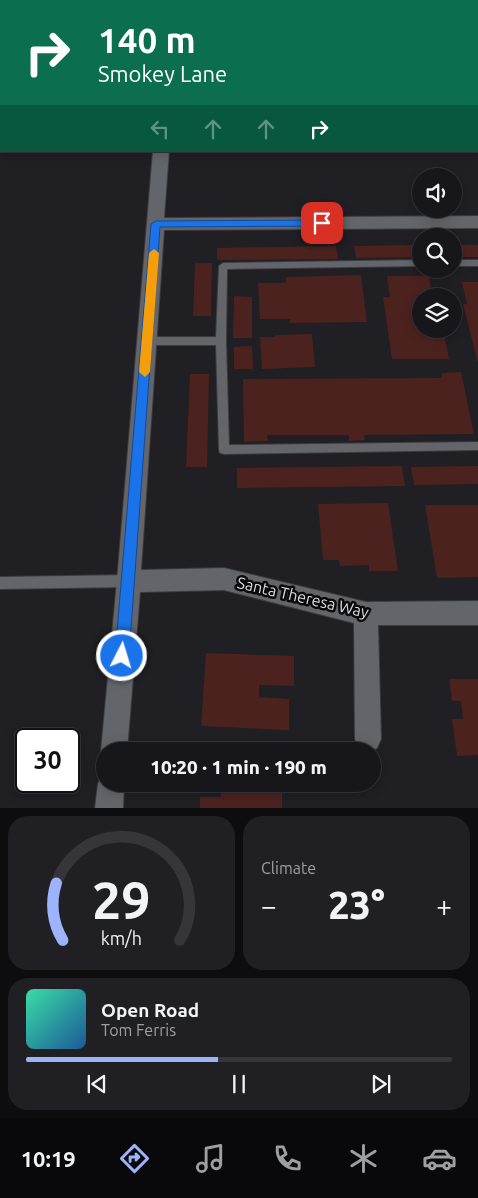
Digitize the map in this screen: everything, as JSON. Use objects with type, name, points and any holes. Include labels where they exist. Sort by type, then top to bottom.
[{"type":"street","points":[[115,742],[129,581],[161,152]]},
{"type":"street","points":[[156,224],[478,222]]},
{"type":"street","name":"Santa Theresa Way","points":[[129,581],[224,579],[366,614],[478,613]]},
{"type":"street","points":[[366,614],[368,739]]},
{"type":"street","points":[[109,808],[110,792]]},
{"type":"lane","points":[[462,263],[478,263]]},
{"type":"lane","points":[[412,264],[223,266],[221,341],[224,450],[478,446]]},
{"type":"lane","points":[[147,341],[221,341]]},
{"type":"lane","points":[[0,583],[129,581]]},
{"type":"building","points":[[412,245],[412,257],[356,258],[354,246]]},
{"type":"building","points":[[462,245],[478,245],[478,257],[462,257]]},
{"type":"building","points":[[336,246],[338,259],[217,260],[217,248]]},
{"type":"building","points":[[195,263],[212,263],[211,316],[193,316]]},
{"type":"building","points":[[361,275],[367,322],[290,323],[290,319],[260,319],[258,283],[286,283],[286,277]]},
{"type":"building","points":[[387,276],[429,278],[431,288],[412,288],[412,338],[445,338],[449,359],[392,359],[383,297],[390,297]]},
{"type":"building","points":[[462,282],[478,282],[478,363],[463,304],[467,304]]},
{"type":"building","points":[[234,296],[252,297],[252,338],[233,338]]},
{"type":"building","points":[[312,334],[315,367],[262,369],[260,337]]},
{"type":"building","points":[[252,346],[253,369],[234,369],[234,347]]},
{"type":"building","points":[[461,372],[474,434],[364,435],[365,440],[349,441],[349,435],[267,435],[268,441],[244,442],[243,379],[442,378],[442,373]]},
{"type":"building","points":[[190,374],[209,374],[207,467],[186,467]]},
{"type":"building","points":[[402,466],[405,486],[237,488],[237,468]]},
{"type":"building","points":[[478,466],[478,484],[414,485],[411,467]]},
{"type":"building","points":[[388,503],[398,571],[369,571],[369,565],[340,566],[339,560],[323,560],[318,504]]},
{"type":"building","points":[[425,505],[478,505],[478,577],[437,578]]},
{"type":"building","points":[[206,653],[294,656],[294,686],[259,685],[259,697],[289,699],[289,730],[201,726]]},
{"type":"building","points":[[449,679],[478,679],[478,755],[457,756],[452,719],[463,719],[461,701],[452,701]]},
{"type":"building","points":[[221,792],[282,792],[282,808],[200,808],[200,797],[221,797]]},
{"type":"slow traffic","points":[[145,372],[154,253]]},
{"type":"route","points":[[122,656],[156,224],[322,223]]}]
